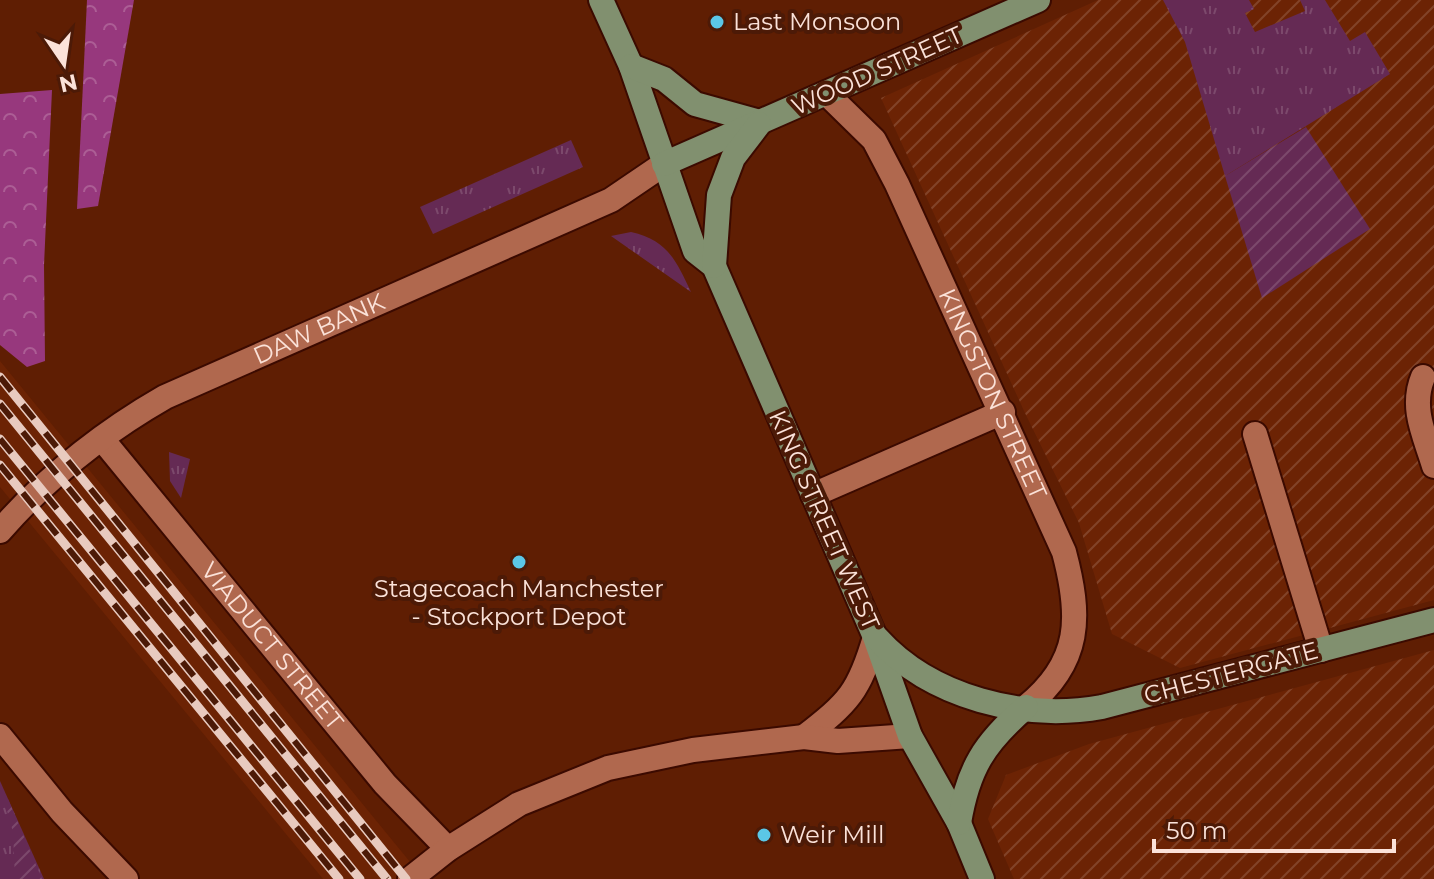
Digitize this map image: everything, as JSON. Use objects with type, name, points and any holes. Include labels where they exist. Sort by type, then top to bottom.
[{"type":"main road","name":"KING STREET WEST","points":[[601,0],[631,66],[695,251],[714,266],[875,637],[910,736],[959,823],[982,879]]},
{"type":"main road","name":"WOOD STREET","points":[[760,122],[1038,0]]},
{"type":"main road","points":[[631,66],[664,79],[695,104],[760,122]]},
{"type":"main road","points":[[664,164],[760,122]]},
{"type":"main road","points":[[714,266],[719,195],[733,158],[760,122]]},
{"type":"main road","name":"CHESTERGATE","points":[[875,637],[894,657],[931,683],[980,699],[1063,714],[1102,707],[1434,620]]},
{"type":"main road","points":[[959,823],[973,768],[998,731],[1026,707]]},
{"type":"street","name":"KINGSTON STREET","points":[[827,94],[874,140],[1003,412],[1064,552],[1075,594],[1076,619],[1071,647],[1051,683],[1026,707]]},
{"type":"street","name":"DAW BANK","points":[[0,531],[31,498],[102,439],[132,416],[165,397],[611,200],[664,164]]},
{"type":"street","points":[[1423,377],[1416,393],[1417,409],[1434,466]]},
{"type":"street","points":[[813,495],[1003,412]]},
{"type":"street","points":[[1255,434],[1321,650]]},
{"type":"street","name":"VIADUCT STREET","points":[[102,439],[385,784],[448,849]]},
{"type":"street","points":[[804,737],[850,697],[863,679],[875,637]]},
{"type":"street","points":[[0,736],[49,797],[126,879]]},
{"type":"street","points":[[410,879],[448,849],[542,792],[608,768],[693,750],[804,737],[838,741],[910,736]]},
{"type":"shaded area","points":[[1098,0],[1434,0],[1434,600],[1180,668],[1112,634],[1079,523],[1025,413],[881,98]]},
{"type":"shaded area","points":[[0,361],[424,879],[323,879],[0,487]]},
{"type":"shaded area","points":[[1434,650],[1434,879],[1014,879],[988,819],[1006,775],[1089,744]]},
{"type":"green space","points":[[87,0],[134,0],[98,206],[77,209]]},
{"type":"green space","points":[[1163,0],[1249,0],[1254,9],[1245,13],[1255,32],[1305,11],[1300,0],[1325,0],[1350,41],[1365,32],[1390,74],[1225,176],[1185,42]]},
{"type":"green space","points":[[52,90],[44,265],[45,361],[27,367],[0,345],[0,94]]},
{"type":"green space","points":[[1306,127],[1370,229],[1262,298],[1225,176]]},
{"type":"green space","points":[[571,140],[583,167],[433,234],[420,207]]},
{"type":"green space","points":[[631,232],[653,240],[669,253],[691,292],[611,236]]},
{"type":"green space","points":[[169,452],[190,459],[181,498],[170,481]]},
{"type":"green space","points":[[0,781],[44,879],[0,879]]},
{"type":"green space","points":[[8,799],[42,879],[15,879],[13,832],[4,800]]},
{"type":"railway","points":[[0,377],[406,879]]},
{"type":"railway","points":[[0,404],[387,879]]},
{"type":"railway","points":[[0,439],[360,879]]},
{"type":"railway","points":[[0,465],[339,879]]},
{"type":"place","name":"Last Monsoon","points":[[717,22]]},
{"type":"place","name":"Stagecoach Manchester - Stockport Depot","points":[[519,562]]},
{"type":"place","name":"Weir Mill","points":[[764,835]]}]
